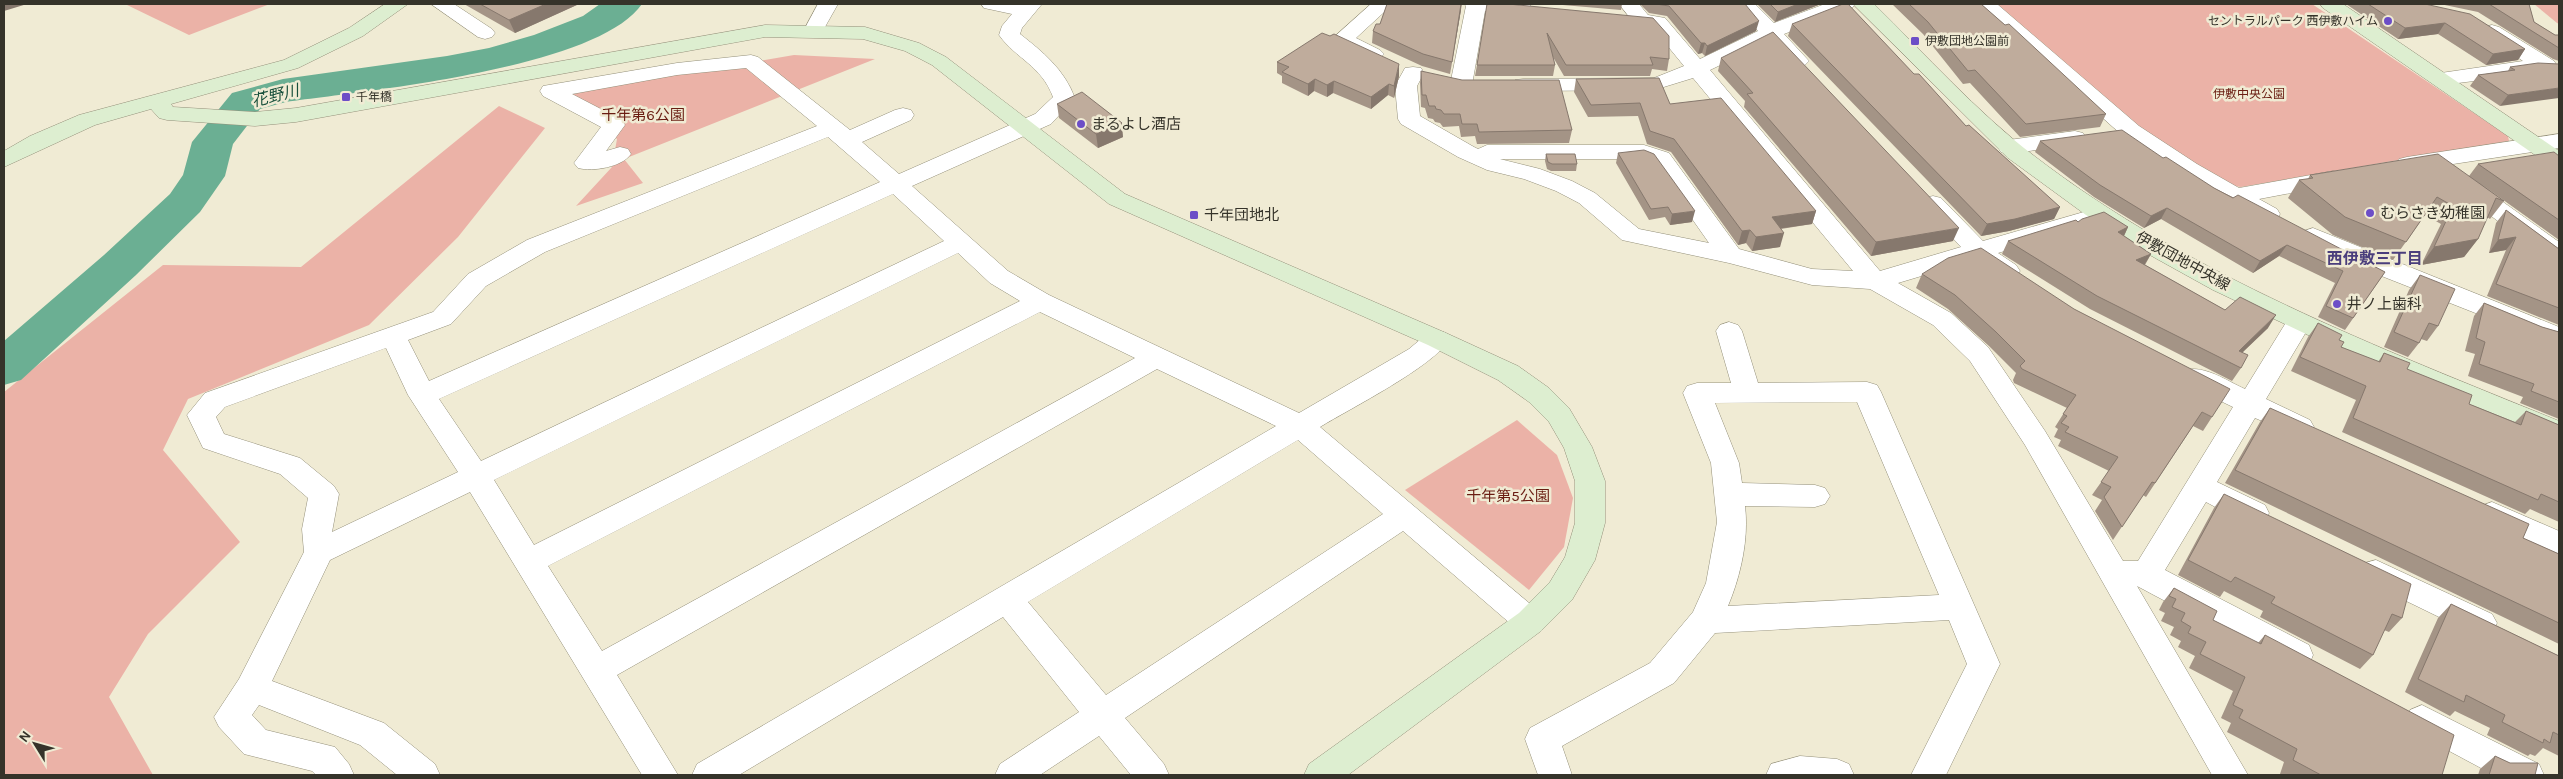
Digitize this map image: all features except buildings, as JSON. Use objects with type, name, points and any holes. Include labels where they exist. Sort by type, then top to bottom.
[{"type":"street","points":[[4,160],[38,141],[87,120],[291,64],[356,32],[398,4]]},
{"type":"street","points":[[441,4],[485,33]]},
{"type":"street","points":[[814,30],[828,4]]},
{"type":"street","points":[[991,4],[1029,7]]},
{"type":"street","points":[[1383,4],[1342,40],[1455,81]]},
{"type":"street","points":[[1455,81],[1475,4],[1544,10]]},
{"type":"street","points":[[1744,4],[1818,82]]},
{"type":"street","points":[[1845,4],[1824,9],[1771,32],[1698,69],[1654,84],[1455,81],[1406,86],[1409,119],[1466,152],[1494,165],[1532,174],[1564,186],[1587,198],[1631,235],[1730,255],[1812,277],[1874,281],[2101,214]]},
{"type":"street","name":"伊敷団地中央線","points":[[1863,4],[2009,147],[2067,192],[2182,264],[2299,322],[2559,432]]},
{"type":"street","points":[[1985,4],[2131,130],[2233,196],[2355,256],[2559,337]]},
{"type":"street","points":[[2330,4],[2559,161]]},
{"type":"street","points":[[422,395],[1043,118],[1064,98],[1060,82],[1050,70],[1009,35],[1012,26],[1029,7]]},
{"type":"street","points":[[1628,13],[1658,22],[1874,281],[1942,319],[1979,354],[2035,438],[2233,771]]},
{"type":"street","points":[[2479,23],[2552,67]]},
{"type":"street","points":[[156,102],[167,113],[255,119],[296,115],[505,79],[765,31],[814,30],[865,33],[912,47],[939,61],[1117,199],[1437,339],[1508,373],[1539,395],[1564,423],[1578,447],[1590,481],[1590,522],[1580,560],[1561,591],[1530,622],[1321,775]]},
{"type":"street","points":[[620,154],[594,163],[586,163],[614,125],[551,91],[677,69],[751,61],[841,134],[999,276],[1040,301],[1300,426],[1530,622]]},
{"type":"street","points":[[2442,79],[2552,67]]},
{"type":"street","points":[[337,775],[323,758],[256,743],[231,716],[252,688],[319,552],[317,529],[324,494],[290,466],[213,441],[201,415],[215,400],[442,318],[477,280],[536,246],[823,131],[841,134],[903,115]]},
{"type":"street","points":[[2009,147],[2131,130]]},
{"type":"street","points":[[2390,167],[2559,141]]},
{"type":"street","points":[[1466,152],[1644,152],[1661,158],[1730,255]]},
{"type":"street","points":[[2429,160],[2559,254]]},
{"type":"street","points":[[2233,196],[2351,174]]},
{"type":"street","points":[[1918,187],[1978,250],[2029,285]]},
{"type":"street","points":[[319,552],[477,478],[961,242]]},
{"type":"street","points":[[528,562],[1040,301]]},
{"type":"street","points":[[2146,575],[2299,322]]},
{"type":"street","points":[[1729,331],[1747,392]]},
{"type":"street","points":[[393,336],[422,395],[477,478],[661,775]]},
{"type":"street","points":[[709,775],[1418,356],[1437,339]]},
{"type":"street","points":[[597,670],[1157,357]]},
{"type":"street","points":[[2172,365],[2249,404],[2320,436]]},
{"type":"street","points":[[1555,775],[1542,739],[1662,673],[1706,620],[1722,583],[1732,522],[1730,494],[1725,464],[1697,393],[1867,392],[1984,664],[1928,775]]},
{"type":"street","points":[[2200,486],[2281,526]]},
{"type":"street","points":[[1730,494],[1815,496]]},
{"type":"street","points":[[2471,504],[2559,544]]},
{"type":"street","points":[[1012,775],[1405,514]]},
{"type":"street","points":[[2352,561],[2505,635]]},
{"type":"street","points":[[2114,570],[2146,575],[2319,666]]},
{"type":"street","points":[[1007,600],[1152,775]]},
{"type":"street","points":[[1706,620],[1958,607]]},
{"type":"street","points":[[252,688],[372,734],[422,775]]},
{"type":"street","points":[[2397,707],[2527,775]]},
{"type":"street","points":[[1783,775],[1800,772],[1838,775]]},
{"type":"green space","points":[[125,4],[270,4],[189,35]]},
{"type":"green space","name":"伊敷中央公園","points":[[1992,4],[2312,4],[2508,136],[2509,141],[2241,187],[2222,184],[2126,120]]},
{"type":"green space","points":[[2534,4],[2559,4],[2559,24],[2557,23]]},
{"type":"green space","name":"千年第6公園","points":[[794,55],[875,59],[624,159],[643,183],[576,206],[612,167],[617,139],[570,93]]},
{"type":"green space","points":[[499,106],[545,128],[458,237],[369,325],[188,399],[163,450],[240,542],[148,634],[109,697],[153,775],[4,775],[4,392],[163,265],[301,267]]},
{"type":"green space","name":"千年第5公園","points":[[1517,420],[1557,455],[1573,498],[1564,547],[1529,590],[1405,490]]},
{"type":"waterway","name":"花野川","points":[[4,368],[120,265],[185,203],[204,176],[213,142],[246,101],[283,91],[447,68],[495,58],[547,43],[596,24],[624,4]]},
{"type":"place","name":"セントラルパーク 西伊敷ハイム","points":[[2388,21]]},
{"type":"place","name":"伊敷団地公園前","points":[[1915,41]]},
{"type":"place","name":"千年橋","points":[[346,97]]},
{"type":"place","name":"まるよし酒店","points":[[1081,124]]},
{"type":"place","name":"むらさき幼稚園","points":[[2370,213]]},
{"type":"place","name":"千年団地北","points":[[1194,215]]},
{"type":"place","name":"井ノ上歯科","points":[[2337,304]]},
{"type":"district","name":"西伊敷三丁目","points":[[2375,258]]}]
